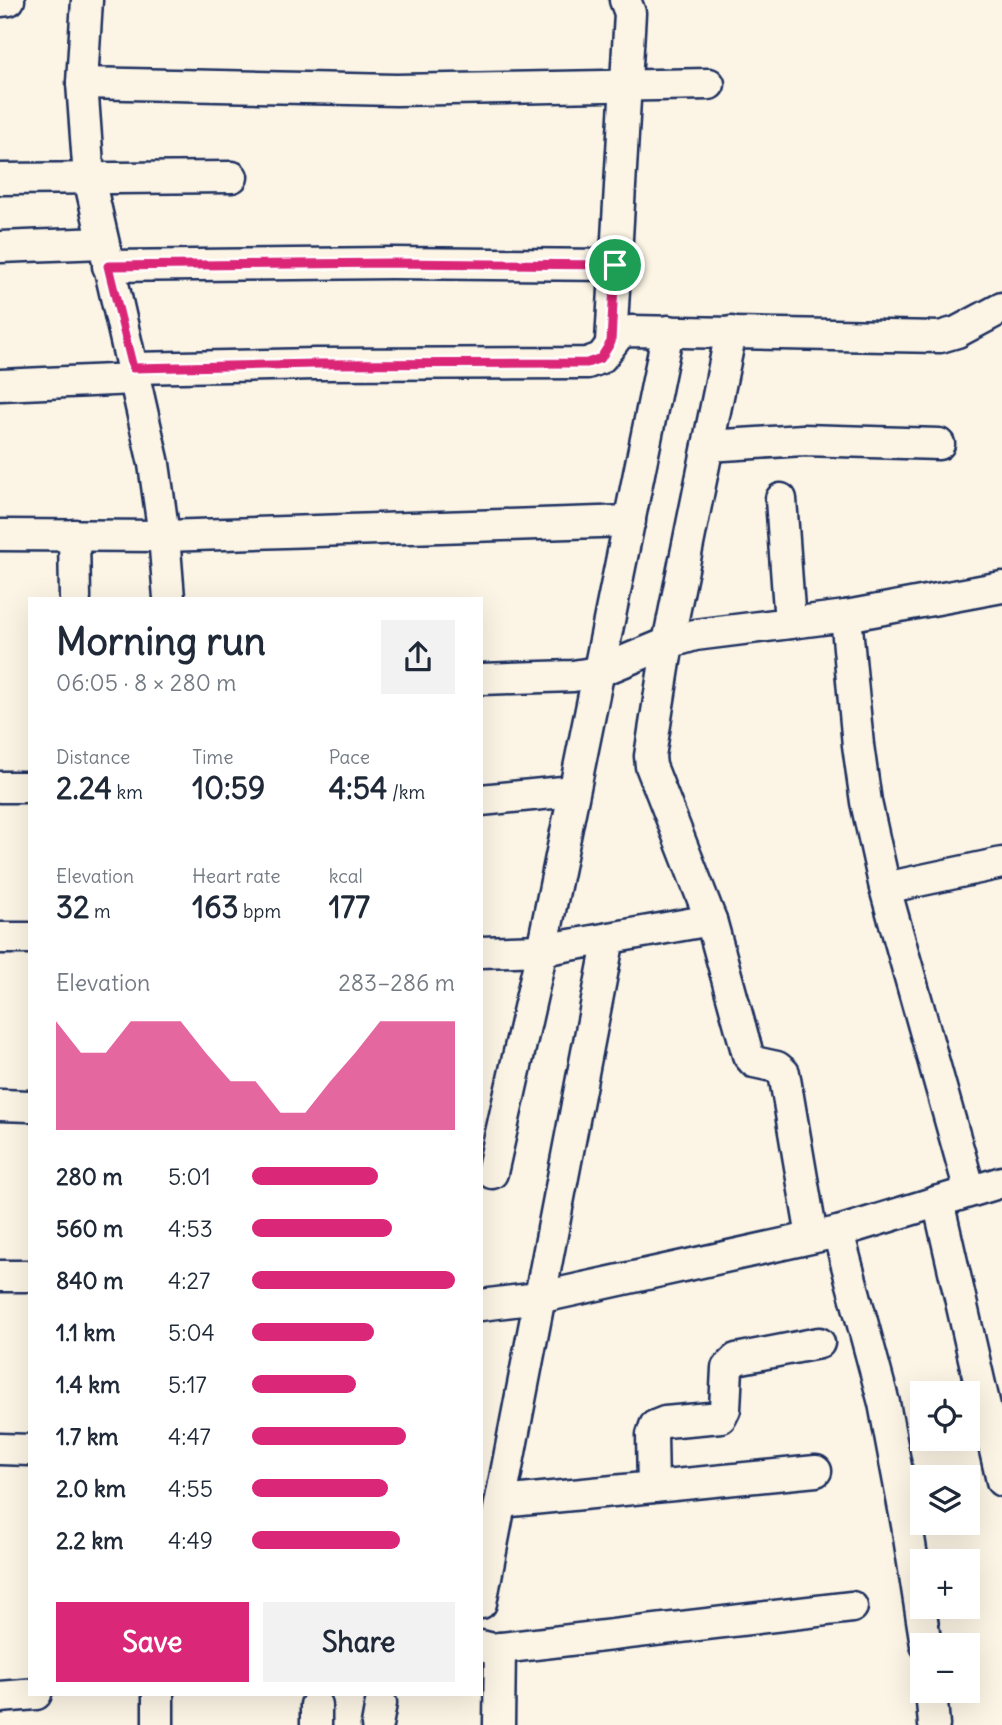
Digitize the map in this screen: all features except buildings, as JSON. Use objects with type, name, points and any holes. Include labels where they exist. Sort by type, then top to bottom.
[{"type":"street","points":[[0,1],[9,0]]},
{"type":"street","points":[[88,0],[82,83],[89,178],[154,464],[169,597]]},
{"type":"street","points":[[611,342],[630,13],[625,0]]},
{"type":"street","points":[[82,83],[396,90],[709,84]]},
{"type":"street","points":[[0,179],[232,177]]},
{"type":"street","points":[[0,247],[105,255],[391,263],[615,265]]},
{"type":"street","points":[[0,386],[134,374],[316,364],[587,363],[601,358],[611,342],[624,332],[940,337],[957,332],[1002,307]]},
{"type":"street","points":[[492,1173],[542,950],[668,331]]},
{"type":"street","points":[[731,332],[668,643],[650,756],[651,765],[711,920],[748,1055],[754,1062],[777,1067],[784,1073],[825,1235],[884,1403],[908,1525],[924,1633]]},
{"type":"street","points":[[708,446],[803,440],[939,444]]},
{"type":"street","points":[[781,499],[790,624]]},
{"type":"street","points":[[0,535],[164,536],[630,521]]},
{"type":"street","points":[[74,535],[75,597]]},
{"type":"street","points":[[483,680],[573,676],[598,672],[668,643],[695,635],[846,616],[1002,587]]},
{"type":"street","points":[[846,616],[866,802],[885,888],[970,1191]]},
{"type":"street","points":[[0,787],[28,787]]},
{"type":"street","points":[[483,800],[573,791]]},
{"type":"street","points":[[885,888],[1002,863]]},
{"type":"street","points":[[483,952],[542,950],[711,920]]},
{"type":"street","points":[[0,938],[28,938]]},
{"type":"street","points":[[483,1592],[609,938]]},
{"type":"street","points":[[0,1105],[28,1106]]},
{"type":"street","points":[[483,1305],[538,1298],[825,1235],[1002,1182]]},
{"type":"street","points":[[939,1201],[1002,1481]]},
{"type":"street","points":[[0,1276],[28,1276]]},
{"type":"street","points":[[653,1487],[652,1435],[655,1426],[665,1422],[721,1417],[725,1409],[727,1368],[736,1359],[819,1343]]},
{"type":"street","points":[[0,1449],[28,1450]]},
{"type":"street","points":[[500,1502],[816,1471]]},
{"type":"street","points":[[499,1725],[491,1647],[852,1607]]},
{"type":"street","points":[[0,1697],[28,1695]]},
{"type":"street","points":[[158,1696],[158,1725]]},
{"type":"street","points":[[932,1703],[934,1725]]},
{"type":"route","points":[[391,263],[615,265],[611,342],[606,353],[593,362],[133,368],[108,266],[391,263]]}]
